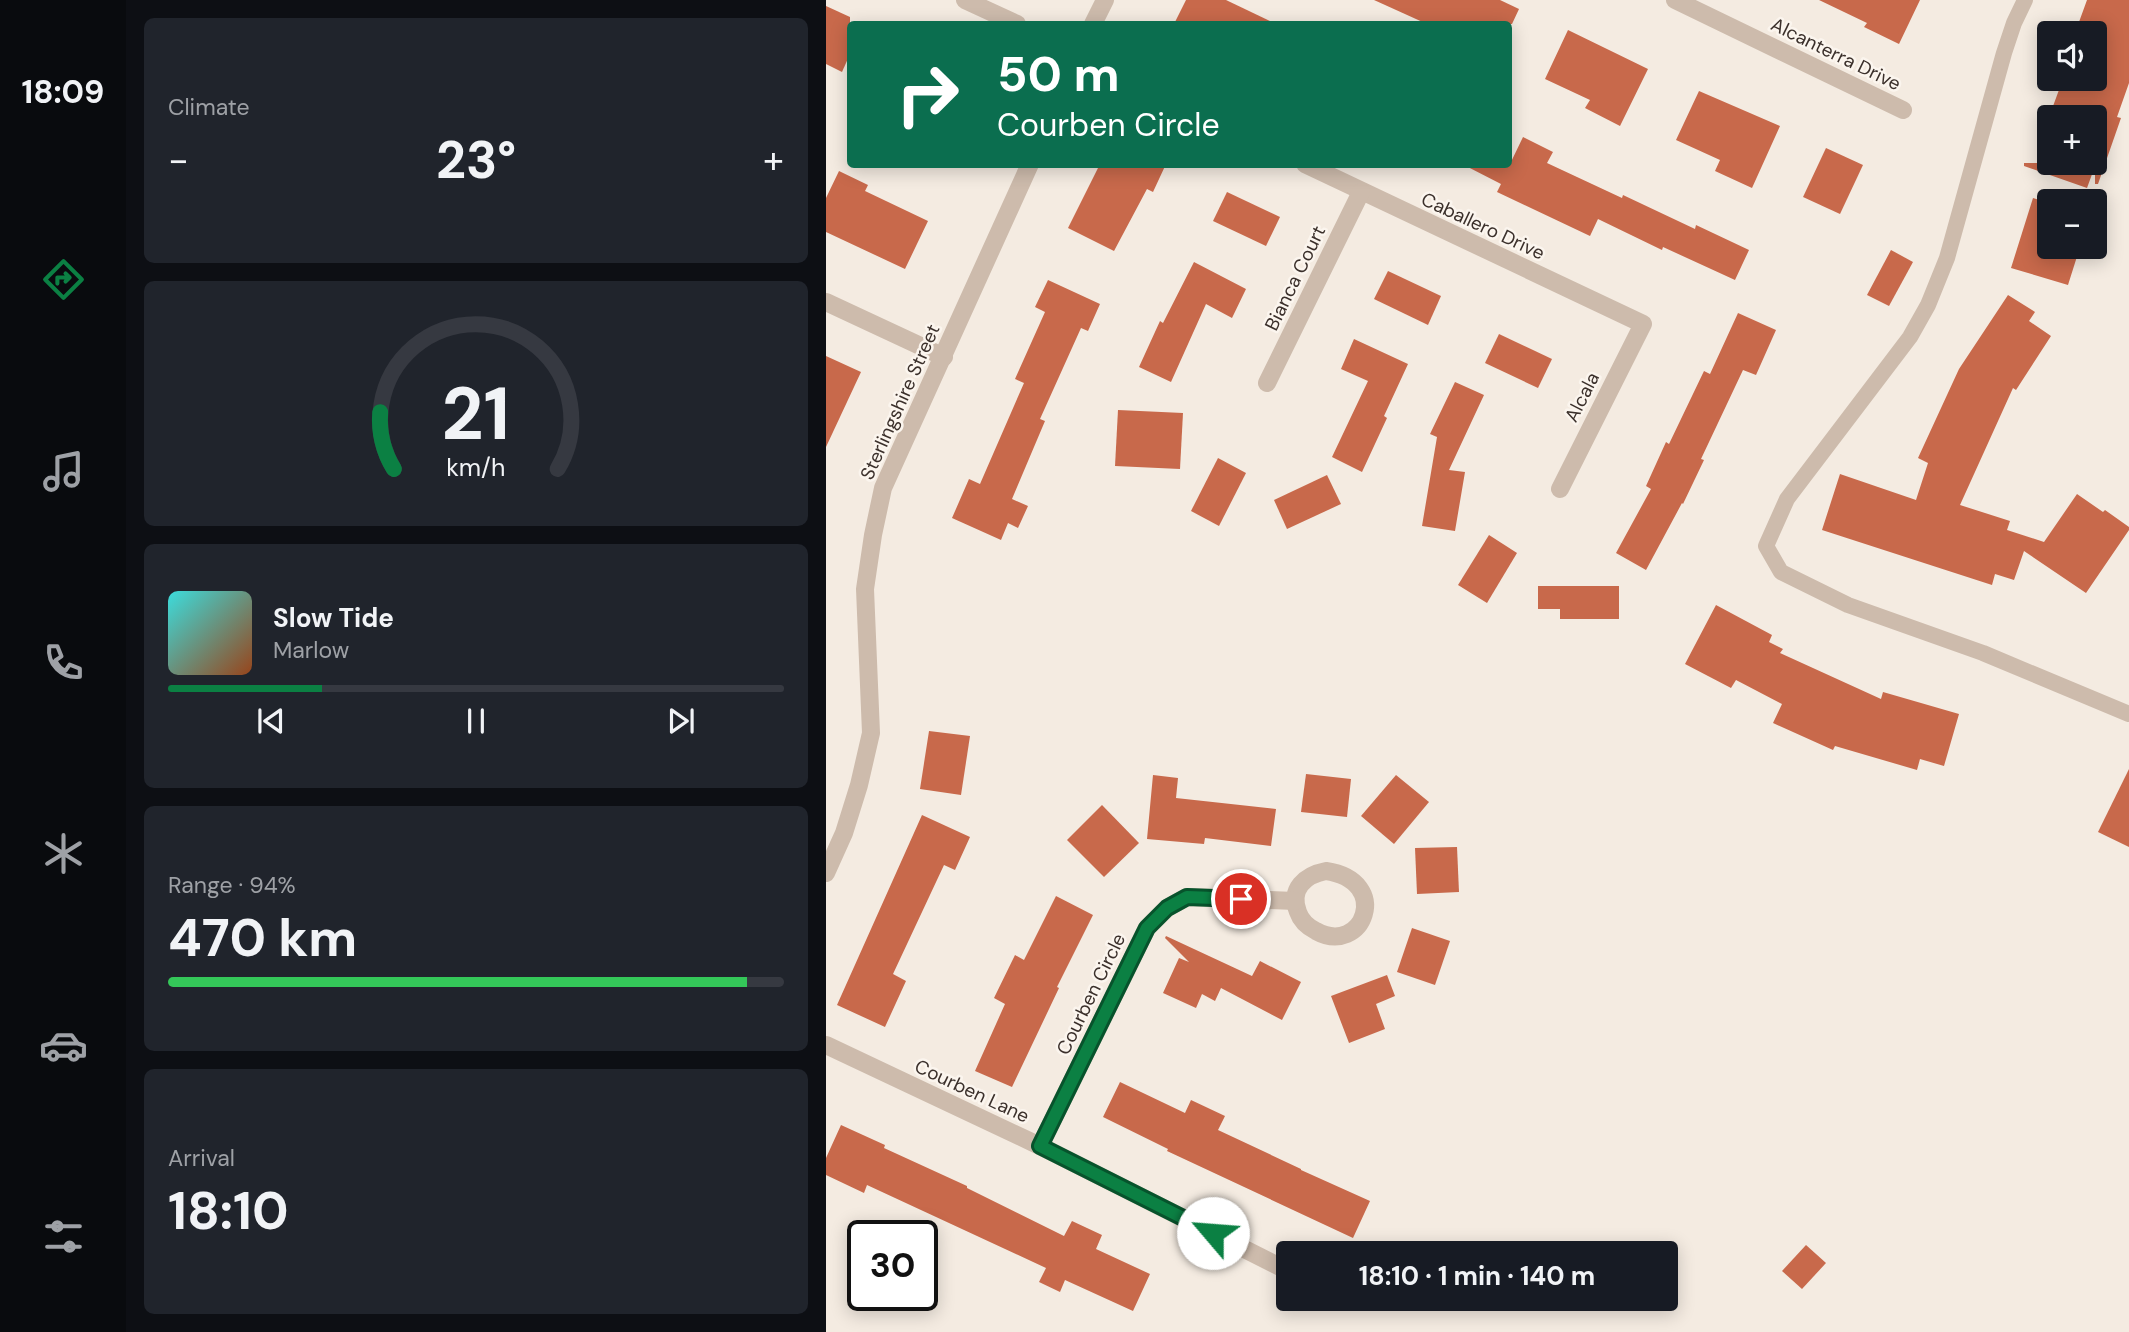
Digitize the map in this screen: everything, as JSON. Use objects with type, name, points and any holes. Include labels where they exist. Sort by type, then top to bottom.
[{"type":"street","points":[[965,0],[1010,21]]},
{"type":"street","points":[[1094,21],[1105,0]]},
{"type":"street","name":"Alcanterra Drive","points":[[1675,0],[1903,110]]},
{"type":"street","name":"Sterlingshire Street","points":[[826,873],[845,833],[871,733],[865,589],[883,488],[1028,168]]},
{"type":"street","name":"Caballero Drive","points":[[1313,168],[1643,324]]},
{"type":"street","name":"Bianca Court","points":[[1267,383],[1361,192]]},
{"type":"street","points":[[826,302],[944,357]]},
{"type":"street","name":"Alcala","points":[[1560,489],[1643,324]]},
{"type":"street","name":"Courben Circle","points":[[1040,1146],[1147,928],[1167,908],[1187,897],[1295,901]]},
{"type":"street","name":"Courben Lane","points":[[826,1045],[1040,1146],[1276,1265]]},
{"type":"lane","points":[[2025,0],[2004,53],[1947,258],[1928,305],[1910,337],[1787,499],[1766,546],[1781,572],[1848,605],[1983,653],[2129,713]]},
{"type":"building","points":[[1186,0],[1226,0],[1270,21],[1176,21]]},
{"type":"building","points":[[1374,0],[1500,0],[1519,9],[1512,24],[1512,21],[1420,21]]},
{"type":"building","points":[[1819,0],[1920,0],[1899,44],[1864,27],[1867,23]]},
{"type":"building","points":[[2087,0],[2129,0],[2129,83],[2117,117],[2121,118],[2107,158],[2107,105],[2053,105],[2059,91],[2107,91],[2107,21],[2079,21]]},
{"type":"building","points":[[826,6],[850,17],[850,21],[847,21],[847,61],[842,72],[826,64]]},
{"type":"building","points":[[1568,30],[1648,69],[1620,126],[1585,108],[1590,100],[1545,79]]},
{"type":"building","points":[[1699,91],[1780,126],[1752,188],[1715,171],[1720,160],[1676,140]]},
{"type":"building","points":[[1523,137],[1553,152],[1547,163],[1622,198],[1623,195],[1695,229],[1696,225],[1749,250],[1735,280],[1663,247],[1662,250],[1598,219],[1590,236],[1497,192],[1501,184],[1470,168],[1512,168],[1512,160]]},
{"type":"building","points":[[1826,148],[1863,165],[1840,214],[1803,197]]},
{"type":"building","points":[[2024,163],[2037,163],[2037,171],[2024,166]]},
{"type":"building","points":[[1098,168],[1164,168],[1153,192],[1147,189],[1114,251],[1068,228]]},
{"type":"building","points":[[839,171],[868,185],[865,191],[928,221],[905,269],[826,232],[826,198]]},
{"type":"building","points":[[2050,175],[2092,175],[2087,188]]},
{"type":"building","points":[[2095,175],[2101,175],[2098,184],[2095,184]]},
{"type":"building","points":[[1227,192],[1280,217],[1266,246],[1213,221]]},
{"type":"building","points":[[2033,198],[2037,199],[2037,259],[2076,259],[2068,285],[2011,268]]},
{"type":"building","points":[[1891,250],[1913,262],[1889,306],[1867,295]]},
{"type":"building","points":[[1194,262],[1246,289],[1232,318],[1206,304],[1171,382],[1139,367],[1160,321],[1163,323]]},
{"type":"building","points":[[1388,271],[1441,296],[1428,325],[1374,299]]},
{"type":"building","points":[[1048,280],[1100,304],[1088,331],[1081,328],[1040,419],[1045,421],[1012,499],[1028,506],[1018,528],[1008,523],[1001,540],[952,518],[969,479],[980,484],[1024,383],[1015,379],[1045,312],[1035,307]]},
{"type":"building","points":[[2008,295],[2035,312],[2029,321],[2051,336],[2016,390],[2013,388],[1960,505],[2010,521],[2007,530],[2044,542],[2077,494],[2103,512],[2105,510],[2129,527],[2129,530],[2086,593],[2024,551],[2014,580],[1995,574],[1992,585],[1822,530],[1840,474],[1916,500],[1928,463],[1918,458],[1959,369]]},
{"type":"building","points":[[1738,313],[1776,330],[1756,375],[1743,370],[1683,504],[1646,570],[1616,553],[1651,489],[1646,486],[1666,442],[1669,444],[1704,371],[1710,374]]},
{"type":"building","points":[[1499,334],[1552,359],[1538,388],[1485,363]]},
{"type":"building","points":[[1354,339],[1408,364],[1362,472],[1332,457],[1368,381],[1341,369]]},
{"type":"building","points":[[826,356],[861,372],[826,447]]},
{"type":"building","points":[[1455,382],[1484,395],[1449,470],[1465,472],[1455,531],[1422,526],[1437,437],[1430,434]]},
{"type":"building","points":[[1118,410],[1183,413],[1180,469],[1115,466]]},
{"type":"building","points":[[1218,458],[1246,473],[1219,526],[1191,511]]},
{"type":"building","points":[[1327,475],[1341,504],[1287,529],[1274,500]]},
{"type":"building","points":[[1489,535],[1517,553],[1487,603],[1458,585]]},
{"type":"building","points":[[1538,586],[1619,586],[1619,619],[1560,619],[1560,609],[1538,609]]},
{"type":"building","points":[[1716,605],[1772,635],[1769,642],[1783,649],[1780,653],[1881,699],[1883,692],[1959,714],[1944,766],[1920,759],[1917,770],[1835,746],[1833,750],[1773,723],[1782,704],[1736,680],[1731,688],[1685,664]]},
{"type":"building","points":[[929,731],[970,736],[961,795],[920,789]]},
{"type":"building","points":[[2129,769],[2129,847],[2098,832]]},
{"type":"building","points":[[1306,774],[1351,779],[1347,817],[1301,812]]},
{"type":"building","points":[[1153,775],[1178,778],[1176,798],[1276,809],[1271,846],[1205,838],[1204,844],[1147,839]]},
{"type":"building","points":[[1396,775],[1429,802],[1394,844],[1361,816]]},
{"type":"building","points":[[1102,805],[1139,843],[1104,877],[1067,840]]},
{"type":"building","points":[[922,815],[970,837],[955,870],[944,865],[893,974],[906,981],[885,1027],[837,1005]]},
{"type":"building","points":[[1457,847],[1459,892],[1417,894],[1415,848]]},
{"type":"building","points":[[1056,896],[1093,915],[1012,1087],[975,1071],[1005,1004],[994,998],[1015,955],[1024,960]]},
{"type":"building","points":[[1412,928],[1450,941],[1435,985],[1397,972]]},
{"type":"building","points":[[1166,936],[1252,976],[1260,961],[1301,982],[1282,1020],[1221,988],[1215,1001],[1202,994],[1196,1008],[1163,993],[1179,958],[1189,962]]},
{"type":"building","points":[[1387,975],[1395,996],[1376,1004],[1385,1029],[1349,1043],[1331,996]]},
{"type":"building","points":[[1120,1082],[1185,1113],[1191,1100],[1225,1116],[1218,1130],[1370,1201],[1353,1238],[1167,1151],[1168,1149],[1103,1117]]},
{"type":"building","points":[[841,1125],[1064,1236],[1072,1221],[1102,1235],[1096,1249],[1150,1274],[1133,1311],[1065,1280],[1060,1292],[1039,1282],[1046,1268],[867,1185],[864,1193],[826,1175],[826,1158]]},
{"type":"building","points":[[1806,1245],[1826,1263],[1802,1289],[1782,1271]]},
{"type":"route","points":[[1213,1233],[1040,1146],[1147,928],[1167,908],[1187,897],[1241,899]]}]
